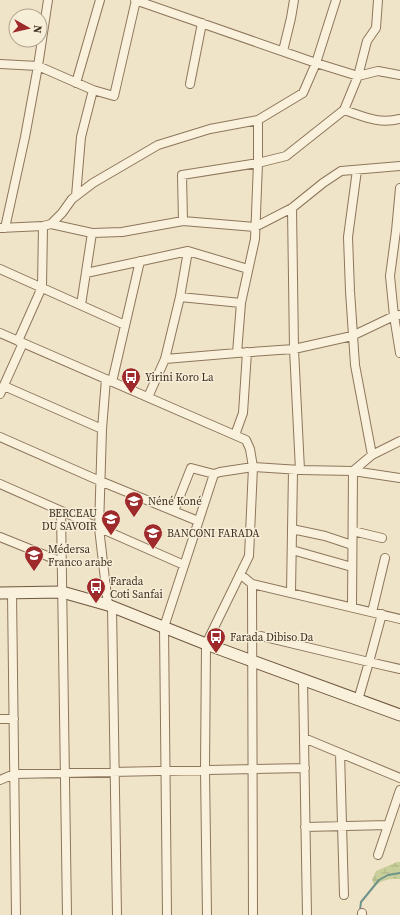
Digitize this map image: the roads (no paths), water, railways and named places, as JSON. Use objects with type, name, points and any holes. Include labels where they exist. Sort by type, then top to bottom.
[{"type":"main road","points":[[0,593],[62,592],[110,606],[206,644],[400,715]]},
{"type":"street","points":[[48,0],[25,137],[3,228],[43,226],[51,224],[92,233],[122,232],[182,220],[255,227],[292,208],[323,183],[341,171],[400,166]]},
{"type":"street","points":[[76,83],[100,0]]},
{"type":"street","points":[[0,64],[38,66],[93,90],[114,96],[136,0],[160,4],[202,23],[316,63],[358,76],[378,71],[400,75]]},
{"type":"street","points":[[283,51],[294,0]]},
{"type":"street","points":[[51,224],[62,213],[72,199],[93,183],[158,145],[210,129],[258,120],[303,93],[316,63],[336,0]]},
{"type":"street","points":[[182,220],[182,175],[258,163],[286,156],[344,110],[358,76],[367,41],[376,28],[378,0]]},
{"type":"street","points":[[190,84],[202,23]]},
{"type":"street","points":[[76,196],[81,137],[93,90]]},
{"type":"street","points":[[344,110],[376,121],[389,122],[400,119]]},
{"type":"street","points":[[237,353],[241,303],[255,239],[258,120]]},
{"type":"street","points":[[357,170],[348,237],[352,336],[354,365],[372,455]]},
{"type":"street","points":[[400,188],[398,231],[390,276],[397,315],[400,353]]},
{"type":"street","points":[[291,593],[292,529],[297,470],[292,208]]},
{"type":"street","points":[[0,394],[42,287],[43,226]]},
{"type":"street","points":[[81,305],[92,233]]},
{"type":"street","points":[[86,273],[188,251],[248,269]]},
{"type":"street","points":[[148,397],[165,359],[180,297],[188,251]]},
{"type":"street","points":[[117,915],[115,772],[110,606],[99,528],[100,481],[102,429],[109,380],[125,325],[140,261]]},
{"type":"street","points":[[0,269],[125,325]]},
{"type":"street","points":[[180,297],[241,303]]},
{"type":"street","points":[[165,359],[294,349],[352,336],[397,315]]},
{"type":"street","points":[[0,333],[246,440],[250,449],[253,467],[249,556],[206,644],[205,770],[207,915]]},
{"type":"street","points":[[235,435],[243,413],[247,352]]},
{"type":"street","points":[[4,386],[102,429]]},
{"type":"street","points":[[0,437],[100,481],[198,521]]},
{"type":"street","points":[[352,607],[353,471],[372,455],[400,441]]},
{"type":"street","points":[[174,511],[191,468],[214,474],[253,467],[297,470],[353,471],[400,478]]},
{"type":"street","points":[[167,915],[164,627],[214,474]]},
{"type":"street","points":[[0,484],[184,565]]},
{"type":"street","points":[[61,511],[67,915]]},
{"type":"street","points":[[292,529],[325,536],[352,545]]},
{"type":"street","points":[[353,531],[382,538]]},
{"type":"street","points":[[0,537],[62,562]]},
{"type":"street","points":[[292,550],[352,567]]},
{"type":"street","points":[[372,612],[385,558]]},
{"type":"street","points":[[240,574],[252,584],[400,619]]},
{"type":"street","points":[[252,584],[253,915]]},
{"type":"street","points":[[12,593],[16,915]]},
{"type":"street","points":[[358,700],[382,614]]},
{"type":"street","points":[[252,634],[400,669]]},
{"type":"street","points":[[303,680],[307,915]]},
{"type":"street","points":[[0,719],[14,719]]},
{"type":"street","points":[[304,738],[400,778]]},
{"type":"street","points":[[340,753],[344,895]]},
{"type":"street","points":[[0,780],[14,774],[305,768]]},
{"type":"street","points":[[378,855],[400,790]]},
{"type":"street","points":[[305,826],[388,825]]},
{"type":"waterway","points":[[358,915],[361,902],[379,880],[388,875],[400,873]]},
{"type":"place","name":"Yirini Koro La","points":[[131,394]]},
{"type":"place","name":"Néné Koné","points":[[134,518]]},
{"type":"place","name":"BERCEAU DU SAVOIR","points":[[111,536]]},
{"type":"place","name":"BANCONI FARADA","points":[[153,550]]},
{"type":"place","name":"Médersa Franco arabe","points":[[34,572]]},
{"type":"place","name":"Farada Coti Sanfai","points":[[96,604]]},
{"type":"place","name":"Farada Dibiso Da","points":[[216,654]]}]
